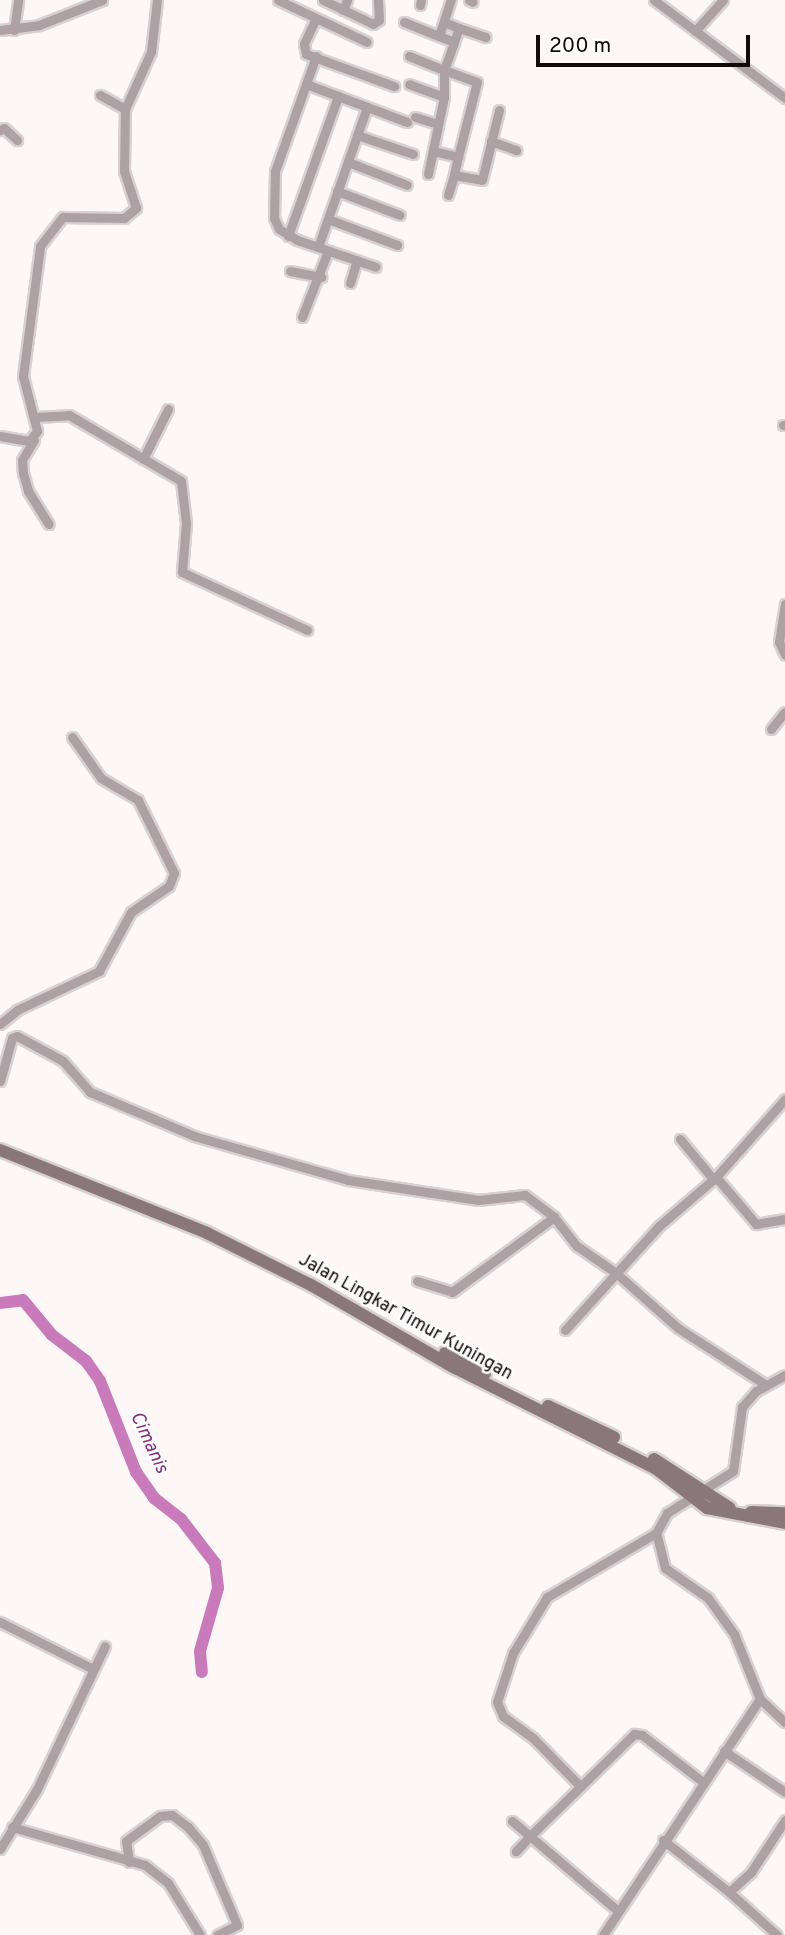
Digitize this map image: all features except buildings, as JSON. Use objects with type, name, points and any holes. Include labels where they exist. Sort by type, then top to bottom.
[{"type":"main road","name":"Jalan Lingkar Timur Kuningan","points":[[0,1142],[246,1244],[512,1389],[632,1446],[721,1513],[785,1523]]},
{"type":"main road","name":"Jalan Lingkar Timur Kuningan","points":[[0,1150],[207,1233],[311,1285],[455,1368],[639,1459],[697,1495],[735,1510],[785,1514]]},
{"type":"street","points":[[14,30],[18,0]]},
{"type":"street","points":[[0,30],[39,25],[102,0]]},
{"type":"street","points":[[49,524],[28,492],[22,460],[34,440],[35,416],[23,376],[40,246],[62,217],[124,218],[136,208],[124,171],[125,109],[151,52],[157,0]]},
{"type":"street","points":[[278,0],[315,20],[367,42]]},
{"type":"street","points":[[323,0],[376,24],[378,0]]},
{"type":"street","points":[[343,10],[347,0]]},
{"type":"street","points":[[439,36],[451,0]]},
{"type":"street","points":[[654,0],[785,98]]},
{"type":"street","points":[[695,31],[723,0]]},
{"type":"street","points":[[315,20],[304,50],[394,86]]},
{"type":"street","points":[[404,22],[454,42]]},
{"type":"street","points":[[444,22],[485,37]]},
{"type":"street","points":[[428,174],[444,97],[444,70],[459,28]]},
{"type":"street","points":[[316,56],[272,191],[275,224],[288,236],[376,267]]},
{"type":"street","points":[[409,57],[477,82],[448,195]]},
{"type":"street","points":[[306,84],[367,107],[438,124]]},
{"type":"street","points":[[409,84],[444,97]]},
{"type":"street","points":[[100,94],[125,109]]},
{"type":"street","points":[[288,236],[338,96]]},
{"type":"street","points":[[318,247],[367,107]]},
{"type":"street","points":[[454,175],[482,180],[499,110]]},
{"type":"street","points":[[0,130],[4,128],[17,140]]},
{"type":"street","points":[[357,135],[414,154]]},
{"type":"street","points":[[491,141],[516,150]]},
{"type":"street","points":[[433,150],[458,157]]},
{"type":"street","points":[[348,162],[407,185]]},
{"type":"street","points":[[337,191],[400,215]]},
{"type":"street","points":[[327,219],[397,245]]},
{"type":"street","points":[[302,317],[321,277],[328,251]]},
{"type":"street","points":[[350,283],[357,260]]},
{"type":"street","points":[[290,271],[321,277]]},
{"type":"street","points":[[143,459],[168,409]]},
{"type":"street","points":[[35,416],[69,415],[184,484],[182,572],[307,629]]},
{"type":"street","points":[[0,436],[34,440]]},
{"type":"street","points":[[785,604],[779,636],[785,655]]},
{"type":"street","points":[[771,729],[785,712]]},
{"type":"street","points":[[0,1024],[17,1010],[99,971],[131,912],[169,886],[174,873],[138,800],[101,778],[72,737]]},
{"type":"street","points":[[0,1081],[12,1038],[17,1036],[63,1061],[90,1092],[194,1136],[368,1184],[482,1201],[524,1195],[554,1217],[577,1245],[616,1273],[678,1328],[766,1385]]},
{"type":"street","points":[[565,1330],[659,1226],[715,1179],[785,1099]]},
{"type":"street","points":[[680,1139],[756,1224],[785,1219]]},
{"type":"street","points":[[417,1281],[452,1292],[554,1217]]},
{"type":"street","points":[[580,1787],[533,1738],[503,1716],[497,1702],[513,1653],[547,1597],[656,1533],[667,1513],[733,1471],[742,1407],[766,1385],[785,1375]]},
{"type":"street","points":[[656,1533],[665,1567],[708,1598],[734,1634],[760,1699],[785,1722]]},
{"type":"street","points":[[0,1622],[91,1668]]},
{"type":"street","points":[[0,1849],[37,1789],[91,1668],[105,1646]]},
{"type":"street","points":[[603,1935],[663,1840],[760,1699]]},
{"type":"street","points":[[516,1851],[639,1733],[702,1782]]},
{"type":"street","points":[[724,1751],[785,1792]]},
{"type":"street","points":[[129,1862],[126,1841],[160,1816],[172,1815],[188,1827],[203,1845],[237,1924],[218,1935]]},
{"type":"street","points":[[512,1821],[618,1911]]},
{"type":"street","points":[[729,1892],[751,1872],[785,1821]]},
{"type":"street","points":[[12,1827],[145,1865],[168,1883],[200,1935]]},
{"type":"street","points":[[663,1840],[729,1892],[777,1935]]},
{"type":"waterway","name":"Cimanis","points":[[0,1303],[23,1300],[52,1335],[86,1361],[100,1381],[136,1472],[154,1498],[181,1519],[215,1563],[218,1588],[200,1651],[202,1672]]}]
